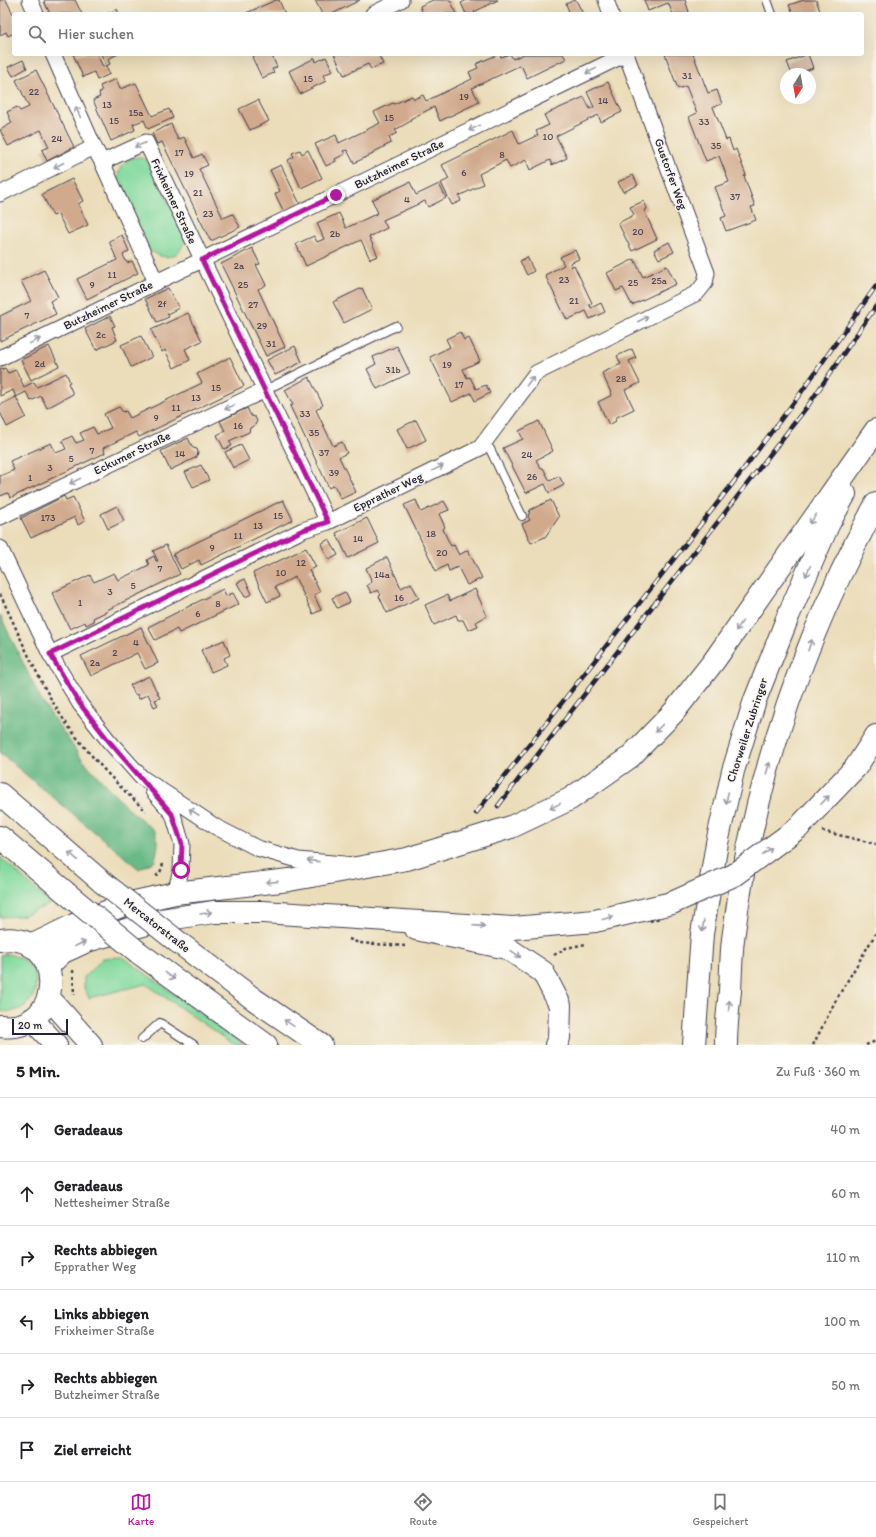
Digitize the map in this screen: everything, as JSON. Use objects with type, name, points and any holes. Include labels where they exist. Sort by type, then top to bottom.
[{"type":"main road","points":[[31,946],[74,925],[126,904],[175,893],[289,880],[407,859],[511,827],[570,799],[630,757],[673,713],[714,661],[876,430]]},
{"type":"main road","name":"Chorweiler Zubringer","points":[[694,1045],[702,934],[717,843],[733,771],[755,700],[788,614],[828,525],[876,436]]},
{"type":"main road","points":[[726,1045],[733,940],[748,846],[765,779],[786,707],[815,630],[853,546],[876,504]]},
{"type":"main road","points":[[48,966],[63,952],[87,941],[161,920],[214,912],[263,912],[513,928],[595,921],[672,903],[734,875],[807,829],[856,767],[876,736]]},
{"type":"main road","name":"Mercatorstraße","points":[[0,794],[102,882],[178,942],[255,1000],[321,1045]]},
{"type":"main road","points":[[0,837],[139,953],[266,1045]]},
{"type":"main road","points":[[342,917],[428,931],[507,948],[542,972],[560,1005],[559,1038],[556,1045]]},
{"type":"main road","points":[[0,940],[14,939],[31,946],[38,951],[48,966],[51,977],[49,998],[42,1010],[32,1019],[20,1025],[8,1027],[0,1026]]},
{"type":"main road","points":[[49,998],[91,1045]]},
{"type":"main road","points":[[32,1019],[56,1045]]},
{"type":"street","points":[[30,0],[35,12]]},
{"type":"street","points":[[377,12],[401,0]]},
{"type":"street","points":[[606,0],[610,12]]},
{"type":"street","points":[[54,56],[156,282]]},
{"type":"street","name":"Butzheimer Straße","points":[[0,358],[622,56]]},
{"type":"street","name":"Gustorfer Weg","points":[[627,56],[707,272],[705,283],[696,293]]},
{"type":"street","name":"Frixheimer Straße","points":[[102,162],[146,142],[328,522]]},
{"type":"street","points":[[0,194],[94,147]]},
{"type":"street","name":"Epprather Weg","points":[[50,654],[303,530],[328,522],[480,448],[536,373],[696,293]]},
{"type":"street","name":"Eckumer Straße","points":[[0,517],[265,390]]},
{"type":"street","points":[[0,548],[50,654],[80,704],[108,740],[172,814],[182,844],[181,870],[175,893]]},
{"type":"street","points":[[141,777],[216,827],[256,848],[298,860],[341,864],[407,859]]},
{"type":"lane","points":[[767,0],[771,12]]},
{"type":"lane","points":[[265,390],[396,326]]},
{"type":"lane","points":[[483,443],[490,448],[522,516]]},
{"type":"lane","points":[[142,1039],[160,1023],[194,1045]]},
{"type":"path","points":[[0,594],[42,682],[64,720],[103,768],[124,791],[147,812]]},
{"type":"path","points":[[807,829],[876,844]]},
{"type":"path","points":[[155,877],[160,873],[165,860]]},
{"type":"path","points":[[814,1045],[836,1000],[876,933]]},
{"type":"path","points":[[866,1045],[876,1041]]},
{"type":"green space","points":[[139,157],[146,160],[152,166],[185,238],[180,250],[171,256],[160,256],[149,249],[118,180],[119,171],[123,164],[130,159]]},
{"type":"green space","points":[[0,615],[41,700],[82,759],[125,806],[155,831],[158,845],[155,861],[139,869],[0,753]]},
{"type":"green space","points":[[0,857],[51,904],[21,916],[0,917]]},
{"type":"green space","points":[[6,954],[21,959],[31,967],[35,977],[36,988],[32,998],[24,1006],[14,1011],[0,1011],[0,955]]},
{"type":"green space","points":[[123,957],[244,1045],[234,1045],[146,984],[89,998],[84,988],[84,977],[103,958]]},
{"type":"building","points":[[0,0],[6,0],[12,12],[12,34],[8,36],[6,32],[0,35]]},
{"type":"building","points":[[75,0],[81,12],[49,12],[44,1]]},
{"type":"building","points":[[279,0],[284,12],[249,12]]},
{"type":"building","points":[[315,0],[360,0],[336,12],[321,12]]},
{"type":"building","points":[[433,0],[450,0],[456,12],[422,12],[420,6]]},
{"type":"building","points":[[467,0],[498,0],[474,12],[465,12],[461,3]]},
{"type":"building","points":[[576,0],[582,12],[569,12],[566,4]]},
{"type":"building","points":[[644,0],[685,0],[689,12],[672,12],[668,3],[648,11]]},
{"type":"building","points":[[804,0],[816,0],[820,12],[792,12],[789,5]]},
{"type":"building","points":[[117,9],[118,12],[110,12]]},
{"type":"building","points":[[74,56],[98,56],[103,67],[106,66],[110,74],[97,80],[94,72],[83,77]]},
{"type":"building","points":[[102,56],[114,56],[108,59],[110,64],[106,66]]},
{"type":"building","points":[[272,56],[277,67],[272,69],[274,73],[262,78],[252,57]]},
{"type":"building","points":[[335,56],[379,56],[383,64],[371,69],[368,64],[344,75]]},
{"type":"building","points":[[494,56],[511,56],[513,59],[520,56],[564,56],[566,59],[527,78],[521,65],[472,88],[479,102],[440,121],[434,107],[410,119],[411,121],[395,130],[397,133],[389,137],[391,143],[372,153],[373,154],[354,163],[347,150],[343,151],[345,154],[326,166],[315,144],[336,135],[339,143],[380,123],[374,112],[412,96],[414,99],[423,95],[426,101],[472,79],[469,72],[478,68],[476,64]]},
{"type":"building","points":[[666,56],[694,56],[708,93],[717,90],[722,104],[713,107],[726,140],[729,139],[733,151],[736,149],[746,175],[744,176],[755,206],[751,207],[756,220],[726,231],[721,218],[726,216],[715,187],[729,182],[719,156],[706,161],[689,117],[697,113],[686,86],[678,89]]},
{"type":"building","points":[[803,56],[809,56],[813,68],[790,68],[787,62]]},
{"type":"building","points":[[326,57],[333,71],[323,75],[326,81],[300,94],[289,71],[315,58],[316,62]]},
{"type":"building","points":[[23,60],[27,68],[13,76],[8,67]]},
{"type":"building","points":[[36,70],[74,147],[47,161],[42,150],[49,147],[41,130],[8,146],[0,130],[12,123],[7,112],[17,107],[20,111],[29,107],[16,80]]},
{"type":"building","points":[[116,79],[120,89],[136,83],[152,116],[169,109],[173,118],[148,129],[144,120],[133,124],[135,130],[111,141],[93,100],[100,97],[99,93],[102,91],[100,86]]},
{"type":"building","points":[[608,82],[622,112],[601,122],[598,115],[556,136],[567,158],[552,165],[550,160],[530,170],[526,160],[510,168],[506,160],[479,174],[483,184],[459,196],[461,201],[452,205],[441,183],[449,179],[442,165],[513,130],[519,144],[538,135],[536,131],[549,125],[544,115],[584,97],[590,109],[594,107],[587,92]]},
{"type":"building","points":[[258,100],[269,121],[250,130],[239,109]]},
{"type":"building","points":[[171,124],[178,140],[184,137],[194,158],[202,154],[208,165],[199,169],[223,218],[233,214],[240,227],[211,241],[210,240],[162,142],[157,144],[152,133]]},
{"type":"building","points":[[300,150],[302,154],[308,150],[322,178],[301,188],[288,160],[294,157],[292,153]]},
{"type":"building","points":[[281,165],[300,204],[284,212],[275,194],[280,191],[270,170]]},
{"type":"building","points":[[633,175],[638,185],[623,192],[618,182]]},
{"type":"building","points":[[72,179],[83,201],[78,204],[88,225],[68,234],[58,214],[53,216],[42,194]]},
{"type":"building","points":[[410,182],[416,195],[439,184],[446,198],[428,207],[425,201],[383,220],[387,228],[369,237],[378,256],[370,259],[361,240],[306,266],[296,244],[314,236],[317,242],[324,239],[317,223],[339,213],[346,228],[378,213],[372,200]]},
{"type":"building","points":[[644,201],[647,209],[644,210],[657,239],[632,251],[618,223],[634,215],[630,207]]},
{"type":"building","points":[[122,235],[129,251],[123,255],[127,263],[132,261],[138,273],[87,299],[77,279],[117,260],[109,241]]},
{"type":"building","points":[[669,242],[674,252],[659,259],[654,250]]},
{"type":"building","points":[[252,248],[260,264],[256,265],[266,285],[258,289],[285,347],[266,356],[221,264]]},
{"type":"building","points":[[575,250],[579,259],[570,263],[571,267],[574,265],[592,303],[589,304],[591,308],[601,303],[605,312],[590,319],[586,311],[567,320],[545,275],[564,265],[560,257]]},
{"type":"building","points":[[527,257],[534,271],[527,275],[520,261]]},
{"type":"building","points":[[634,259],[643,277],[667,266],[676,284],[632,305],[623,288],[616,291],[607,273]]},
{"type":"building","points":[[44,270],[58,297],[50,301],[56,314],[0,341],[0,316],[31,301],[21,281]]},
{"type":"building","points":[[168,288],[179,308],[167,314],[169,317],[157,322],[145,299]]},
{"type":"building","points":[[362,288],[372,309],[344,323],[333,302]]},
{"type":"building","points":[[188,313],[202,341],[185,349],[190,360],[174,368],[165,350],[162,352],[151,330]]},
{"type":"building","points":[[110,316],[115,326],[112,327],[117,340],[96,350],[85,329]]},
{"type":"building","points":[[460,332],[464,340],[469,338],[480,361],[463,369],[467,378],[470,377],[476,389],[486,385],[490,393],[475,401],[471,393],[452,402],[430,357],[450,347],[446,339]]},
{"type":"building","points":[[141,336],[152,357],[131,367],[121,345]]},
{"type":"building","points":[[49,346],[59,366],[31,380],[21,360]]},
{"type":"building","points":[[295,346],[302,362],[275,375],[267,360]]},
{"type":"building","points":[[397,346],[410,373],[377,389],[367,369],[376,364],[373,357]]},
{"type":"building","points":[[632,349],[636,358],[629,361],[640,383],[625,390],[634,409],[615,418],[616,421],[609,425],[598,402],[612,395],[602,373],[621,364],[617,356]]},
{"type":"building","points":[[230,357],[244,386],[139,437],[136,432],[103,448],[105,453],[10,498],[8,493],[0,496],[0,476],[14,470],[10,461],[51,443],[56,453],[66,449],[62,441],[72,436],[76,443],[84,440],[80,433],[93,427],[97,434],[111,428],[104,414],[119,407],[123,412],[126,411],[130,418],[202,383],[197,374]]},
{"type":"building","points":[[5,368],[8,373],[16,370],[24,387],[34,382],[37,387],[66,373],[70,382],[68,383],[73,394],[47,408],[41,396],[31,401],[26,392],[16,397],[13,390],[0,396],[0,370]]},
{"type":"building","points":[[309,377],[323,405],[316,410],[333,446],[342,442],[347,453],[339,457],[356,492],[341,499],[334,485],[329,488],[290,406],[293,405],[285,390]]},
{"type":"building","points":[[16,397],[26,417],[7,427],[0,412],[0,405]]},
{"type":"building","points":[[247,408],[251,416],[255,417],[257,421],[255,425],[250,428],[249,432],[229,441],[232,446],[224,449],[217,435],[225,431],[220,421]]},
{"type":"building","points":[[416,420],[426,440],[407,449],[397,429]]},
{"type":"building","points":[[539,421],[553,451],[536,460],[541,469],[543,468],[550,481],[559,476],[564,485],[549,493],[545,484],[526,493],[503,448],[523,439],[519,431]]},
{"type":"building","points":[[188,438],[193,448],[197,449],[197,457],[170,470],[161,451]]},
{"type":"building","points":[[241,445],[249,460],[233,468],[225,452]]},
{"type":"building","points":[[201,465],[209,480],[193,487],[185,472]]},
{"type":"building","points":[[64,496],[66,500],[73,497],[85,521],[78,525],[75,517],[31,538],[21,518]]},
{"type":"building","points":[[283,500],[293,520],[201,565],[199,560],[181,569],[173,554]]},
{"type":"building","points":[[416,500],[421,512],[444,501],[449,510],[439,514],[445,527],[443,529],[447,538],[451,546],[454,545],[459,555],[468,550],[482,578],[467,585],[458,567],[449,571],[447,565],[436,571],[404,505]]},
{"type":"building","points":[[551,500],[559,517],[545,537],[531,543],[522,524],[530,520],[528,517],[530,510]]},
{"type":"building","points":[[117,506],[124,521],[108,529],[101,514]]},
{"type":"building","points":[[367,518],[379,543],[348,558],[336,533]]},
{"type":"building","points":[[329,539],[338,555],[329,560],[321,544]]},
{"type":"building","points":[[166,545],[180,574],[107,610],[108,611],[93,618],[94,621],[86,625],[85,622],[70,629],[52,593],[90,575],[94,582],[114,573],[118,580],[149,565],[147,560],[154,556],[156,561],[158,561],[153,551]]},
{"type":"building","points":[[306,548],[316,567],[309,570],[320,592],[314,595],[321,610],[313,614],[295,577],[275,587],[280,596],[267,602],[253,573]]},
{"type":"building","points":[[387,557],[401,588],[411,583],[419,598],[387,613],[379,596],[381,595],[378,590],[371,593],[367,585],[372,582],[366,568]]},
{"type":"building","points":[[245,579],[252,594],[245,597],[237,583]]},
{"type":"building","points":[[223,589],[226,596],[233,593],[239,604],[179,633],[177,629],[155,640],[148,627]]},
{"type":"building","points":[[475,589],[487,616],[476,622],[478,626],[468,630],[463,620],[458,620],[456,615],[434,625],[425,605],[447,595],[450,601]]},
{"type":"building","points":[[345,592],[350,602],[337,608],[332,598]]},
{"type":"building","points":[[141,627],[158,663],[145,669],[137,653],[91,676],[81,656]]},
{"type":"building","points":[[224,640],[230,655],[224,658],[227,665],[211,672],[201,650]]},
{"type":"building","points":[[149,676],[160,698],[155,700],[158,705],[154,707],[148,694],[139,699],[137,694],[135,695],[130,685]]},
{"type":"railway","points":[[476,813],[733,483],[800,394],[876,286]]},
{"type":"railway","points":[[498,806],[809,404],[876,306]]},
{"type":"route","points":[[181,870],[182,844],[172,814],[108,740],[80,704],[50,654],[303,530],[328,522],[202,260],[336,195]]}]
